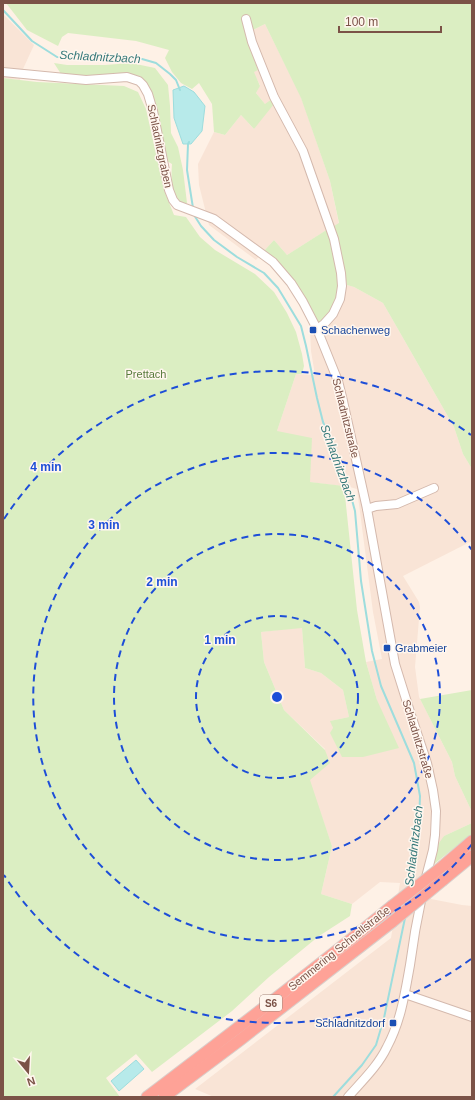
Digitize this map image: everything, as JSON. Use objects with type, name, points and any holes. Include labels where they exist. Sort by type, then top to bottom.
[{"type":"highway","name":"Semmering Schnellstraße","points":[[147,1097],[328,958],[472,841]]},
{"type":"highway","name":"Semmering Schnellstraße","points":[[164,1097],[392,922],[472,856]]},
{"type":"street","points":[[246,20],[252,42],[274,97],[303,151],[334,239],[341,273],[342,286],[340,299],[333,314],[317,329]]},
{"type":"street","name":"Schladnitzgraben","points":[[3,72],[86,80],[127,77],[139,81],[148,94],[153,111],[169,190],[173,200],[177,205],[214,219],[273,262],[303,302],[317,329]]},
{"type":"street","name":"Schladnitzstraße","points":[[317,329],[338,381],[343,401],[367,509],[395,664],[428,763],[434,790],[436,811],[433,850],[417,920],[405,994],[398,1022],[387,1048],[372,1070],[348,1097]]},
{"type":"street","points":[[367,509],[376,506],[397,504],[434,488]]},
{"type":"street","points":[[405,994],[472,1017]]},
{"type":"shaded area","points":[[3,14],[34,45],[23,69],[20,80],[3,78]]},
{"type":"shaded area","points":[[265,24],[301,97],[330,181],[339,224],[287,255],[274,240],[256,260],[209,225],[199,185],[198,164],[214,132],[225,135],[241,115],[254,129],[265,104],[256,93],[260,85],[253,72],[258,69],[245,34]]},
{"type":"shaded area","points":[[347,285],[354,287],[383,303],[454,427],[463,454],[472,469],[472,541],[403,576],[419,602],[420,607],[415,667],[419,697],[452,762],[455,776],[472,812],[472,823],[444,836],[434,863],[431,899],[472,906],[472,1097],[214,1097],[195,1089],[391,938],[400,883],[380,882],[352,904],[321,894],[332,846],[309,780],[325,749],[284,710],[264,662],[261,632],[302,627],[305,668],[321,673],[343,690],[349,717],[331,721],[333,728],[377,700],[366,662],[382,659],[373,612],[357,489],[309,482],[277,431],[296,374],[315,375],[311,351],[310,329],[318,323],[341,286]]},
{"type":"green space","points":[[6,3],[472,3],[472,469],[463,454],[454,427],[383,303],[354,287],[347,285],[334,226],[339,223],[330,181],[301,98],[265,24],[245,34],[258,70],[254,72],[260,86],[256,93],[265,104],[272,99],[274,104],[254,129],[241,115],[225,135],[214,132],[212,104],[199,83],[192,89],[181,83],[172,72],[165,58],[169,50],[136,41],[68,33],[62,37],[58,46],[27,30]]},
{"type":"green space","points":[[54,63],[67,65],[105,65],[131,63],[155,68],[168,85],[171,133],[178,147],[183,170],[187,203],[182,204],[178,200],[174,191],[172,164],[167,161],[155,103],[148,85],[140,76],[71,76],[61,74]]},
{"type":"green space","name":"Prettach","points":[[3,78],[37,82],[124,86],[138,92],[146,109],[164,190],[174,215],[186,217],[200,237],[215,250],[255,274],[274,292],[287,313],[296,332],[304,366],[302,374],[296,374],[277,431],[312,438],[310,482],[344,486],[357,610],[366,662],[377,700],[399,748],[363,757],[342,757],[330,733],[333,728],[330,721],[349,717],[343,690],[321,673],[305,668],[302,628],[261,632],[264,662],[284,710],[325,750],[330,763],[310,780],[332,846],[321,894],[352,904],[350,916],[319,936],[269,977],[232,1011],[152,1072],[136,1054],[106,1078],[120,1097],[3,1097]]},
{"type":"green space","points":[[328,229],[341,286],[330,313],[324,320],[318,323],[264,251],[274,240],[287,255]]},
{"type":"green space","points":[[472,690],[472,812],[455,776],[452,762],[420,699]]},
{"type":"green space","points":[[472,823],[472,834],[434,864],[439,843],[444,836]]},
{"type":"water","points":[[184,86],[194,92],[205,106],[202,131],[191,144],[183,144],[174,118],[173,90]]},
{"type":"water","points":[[136,1060],[144,1069],[119,1091],[111,1081]]},
{"type":"waterway","name":"Schladnitzbach","points":[[3,10],[32,41],[57,57],[142,59],[156,63],[170,74],[176,80],[180,90]]},
{"type":"waterway","name":"Schladnitzbach","points":[[189,142],[187,170],[193,208]]},
{"type":"waterway","name":"Schladnitzbach","points":[[194,215],[201,226],[214,240],[237,257],[264,273],[278,288],[301,326],[323,422],[346,478],[355,511],[361,581],[372,651],[381,686],[414,763],[420,796],[419,824],[410,888]]},
{"type":"waterway","name":"Schladnitzbach","points":[[333,1097],[362,1065],[376,1045],[384,1018],[405,918]]},
{"type":"place","name":"Schachenweg","points":[[313,330]]},
{"type":"place","name":"Grabmeier","points":[[387,648]]},
{"type":"place","name":"Schladnitzdorf","points":[[393,1023]]}]
